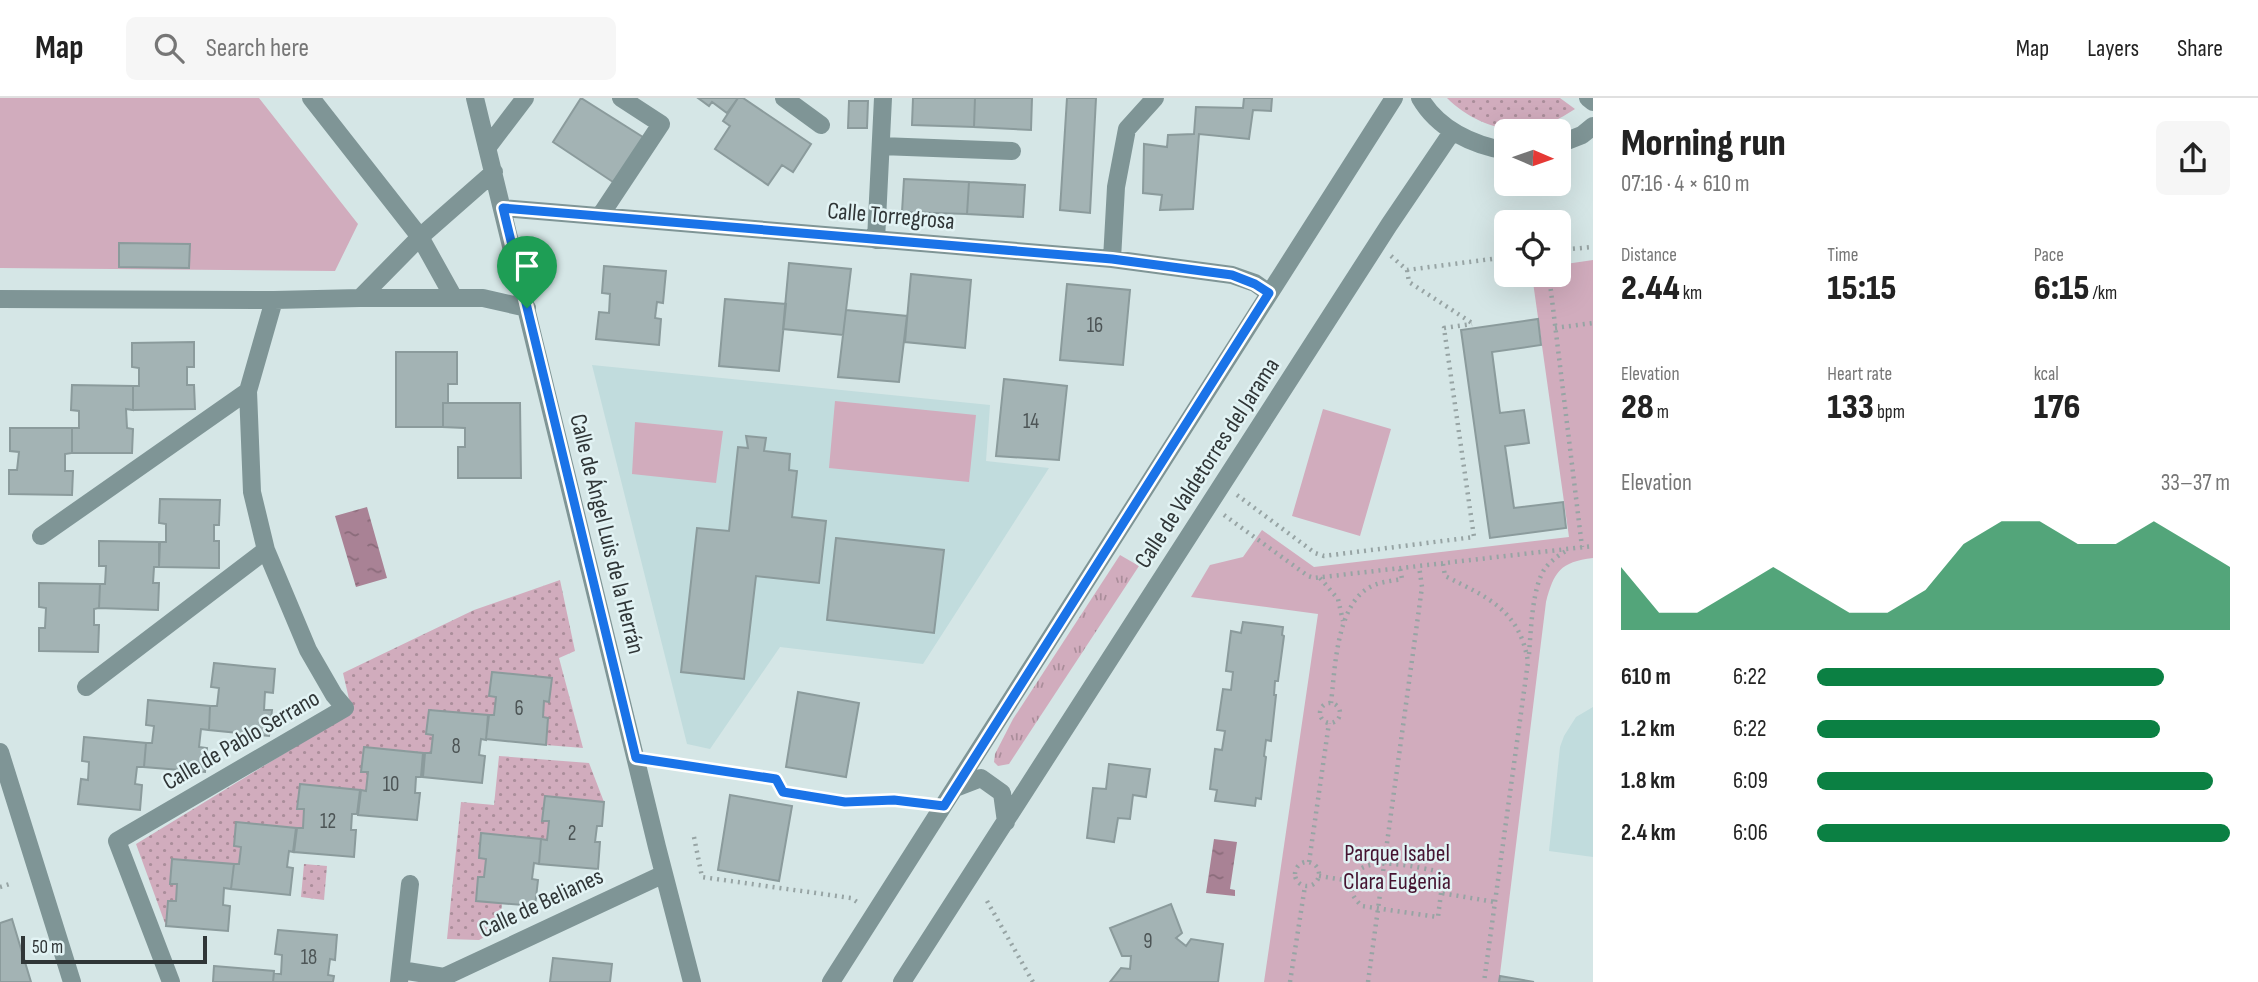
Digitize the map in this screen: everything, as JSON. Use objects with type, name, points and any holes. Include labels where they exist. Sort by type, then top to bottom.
[{"type":"street","points":[[311,98],[419,237],[454,298]]},
{"type":"street","name":"Calle de Ángel Luis de la Herrán","points":[[475,98],[692,982]]},
{"type":"street","points":[[487,148],[525,98]]},
{"type":"street","points":[[600,216],[661,124],[621,98]]},
{"type":"street","points":[[784,98],[821,125]]},
{"type":"street","points":[[876,240],[883,98]]},
{"type":"street","points":[[1112,259],[1116,187],[1127,129],[1155,98]]},
{"type":"street","name":"Calle de Valdetorres del Jarama","points":[[831,982],[1394,98]]},
{"type":"street","points":[[1420,98],[1426,108],[1452,132],[1483,147],[1494,148]]},
{"type":"street","points":[[1588,98],[1593,102]]},
{"type":"street","points":[[1572,139],[1593,126]]},
{"type":"street","name":"Calle de Valdetorres del Jarama","points":[[902,982],[1376,245],[1452,132]]},
{"type":"street","points":[[881,146],[1012,151]]},
{"type":"street","points":[[359,298],[449,209],[494,172]]},
{"type":"street","name":"Calle Torregrosa","points":[[503,208],[1112,259],[1232,275],[1269,293]]},
{"type":"street","points":[[0,299],[483,298],[527,308]]},
{"type":"street","name":"Calle de Pablo Serrano","points":[[171,982],[117,841],[345,708],[334,695],[308,650],[266,550],[251,492],[248,391],[274,300]]},
{"type":"street","points":[[41,536],[248,391]]},
{"type":"street","points":[[86,687],[266,550]]},
{"type":"street","points":[[0,752],[72,982]]},
{"type":"street","points":[[955,788],[981,778],[1002,793],[1006,821]]},
{"type":"street","name":"Calle de Belianes","points":[[444,979],[664,874]]},
{"type":"street","points":[[410,884],[400,976],[444,979]]},
{"type":"path","points":[[1222,484],[1315,553],[1324,556],[1474,537],[1444,328],[1472,324],[1409,282],[1407,270],[1376,245]]},
{"type":"path","points":[[1571,249],[1593,247]]},
{"type":"path","points":[[1407,270],[1494,259]]},
{"type":"path","points":[[1550,287],[1582,547]]},
{"type":"path","points":[[1555,328],[1593,323]]},
{"type":"path","points":[[1209,505],[1308,576],[1320,577],[1593,546]]},
{"type":"path","points":[[1484,982],[1532,622],[1541,576],[1546,568],[1569,549]]},
{"type":"path","points":[[1443,564],[1445,576],[1486,596],[1503,608],[1521,635],[1528,662]]},
{"type":"path","points":[[1368,982],[1422,587],[1419,566]]},
{"type":"path","points":[[1331,703],[1343,621],[1363,591],[1371,586],[1402,579],[1400,568]]},
{"type":"path","points":[[1320,577],[1338,599],[1343,621]]},
{"type":"path","points":[[1331,703],[1337,706],[1340,714],[1337,720],[1329,723],[1322,719],[1320,713],[1324,704],[1331,703]]},
{"type":"path","points":[[1309,862],[1329,723]]},
{"type":"path","points":[[636,758],[776,779],[783,792],[845,802],[894,800],[944,806]]},
{"type":"path","points":[[694,838],[702,877],[851,898],[876,913]]},
{"type":"path","points":[[1309,862],[1318,869],[1319,876],[1315,883],[1305,886],[1298,882],[1295,874],[1298,866],[1309,862]]},
{"type":"path","points":[[1372,863],[1443,872],[1438,917],[1362,906],[1356,901],[1351,881],[1363,866],[1372,863]]},
{"type":"path","points":[[1319,876],[1351,881]]},
{"type":"path","points":[[0,887],[13,883]]},
{"type":"path","points":[[1290,982],[1305,886]]},
{"type":"path","points":[[1441,893],[1495,902]]},
{"type":"path","points":[[988,901],[1033,982]]},
{"type":"shaded area","points":[[592,365],[990,405],[986,461],[1049,468],[923,664],[780,647],[710,749],[687,744]]},
{"type":"shaded area","points":[[1593,707],[1593,857],[1549,851],[1560,747],[1576,717]]},
{"type":"green space","points":[[0,98],[259,98],[358,224],[335,271],[0,268]]},
{"type":"green space","points":[[1447,98],[1560,98],[1575,109],[1557,119],[1494,119],[1494,126],[1482,122]]},
{"type":"green space","name":"Parque Isabel Clara Eugenia","points":[[1593,260],[1593,558],[1573,562],[1560,570],[1552,583],[1546,602],[1499,982],[1264,982],[1318,614],[1191,597],[1210,565],[1243,557],[1262,530],[1314,567],[1569,537],[1534,287],[1571,287],[1571,263]]},
{"type":"green space","points":[[835,401],[976,415],[969,482],[829,468]]},
{"type":"green space","points":[[1323,409],[1391,429],[1360,536],[1292,516]]},
{"type":"green space","points":[[635,422],[723,431],[716,483],[632,474]]},
{"type":"green space","points":[[1120,555],[1139,566],[1009,764],[998,766],[994,762],[995,754],[1013,719]]},
{"type":"green space","points":[[560,580],[575,651],[559,658],[583,748],[546,745],[548,718],[543,717],[544,701],[549,701],[551,678],[492,672],[489,696],[496,697],[494,715],[429,710],[426,734],[433,735],[431,753],[364,747],[361,771],[368,772],[366,791],[300,784],[298,809],[304,809],[303,828],[237,822],[234,846],[241,847],[239,864],[172,859],[170,883],[177,884],[176,901],[166,926],[136,844],[352,712],[343,673],[474,610]]},
{"type":"green space","points":[[499,756],[589,763],[604,802],[545,796],[542,820],[549,821],[547,840],[481,834],[486,859],[484,877],[478,877],[476,900],[502,903],[500,929],[479,940],[447,939],[461,802],[494,805]]},
{"type":"green space","points":[[304,864],[327,866],[324,900],[301,897]]},
{"type":"water","points":[[367,507],[387,578],[356,587],[335,516]]},
{"type":"water","points":[[1214,839],[1237,842],[1230,889],[1235,890],[1235,896],[1206,893]]},
{"type":"building","points":[[581,98],[646,139],[613,182],[553,142]]},
{"type":"building","points":[[698,98],[738,98],[727,113],[712,102],[709,106]]},
{"type":"building","points":[[738,98],[743,98],[811,144],[793,172],[782,165],[768,185],[715,149],[730,126],[723,121]]},
{"type":"building","points":[[913,98],[975,98],[974,127],[912,125]]},
{"type":"building","points":[[975,98],[1032,98],[1031,130],[974,127]]},
{"type":"building","points":[[1067,98],[1096,98],[1090,213],[1060,210]]},
{"type":"building","points":[[1244,98],[1272,98],[1271,111],[1253,110],[1249,139],[1199,134],[1193,209],[1160,210],[1162,195],[1143,193],[1144,144],[1167,147],[1168,135],[1194,134],[1196,107],[1243,108]]},
{"type":"building","points":[[849,101],[868,101],[867,128],[848,128]]},
{"type":"building","points":[[904,179],[969,182],[967,214],[902,212]]},
{"type":"building","points":[[969,182],[1025,185],[1023,217],[967,214]]},
{"type":"building","points":[[119,243],[190,244],[189,268],[119,267]]},
{"type":"building","points":[[789,263],[851,269],[843,335],[783,329]]},
{"type":"building","points":[[604,266],[666,271],[663,303],[657,302],[655,318],[661,319],[659,345],[596,339],[599,312],[609,313],[610,294],[602,293]]},
{"type":"building","points":[[911,274],[971,280],[965,348],[905,342]]},
{"type":"building","points":[[1067,284],[1130,290],[1123,365],[1060,360]]},
{"type":"building","points":[[725,299],[786,304],[779,371],[719,366]]},
{"type":"building","points":[[846,310],[907,316],[899,382],[838,377]]},
{"type":"building","points":[[1538,319],[1541,345],[1492,352],[1500,413],[1524,410],[1529,443],[1505,446],[1514,508],[1563,502],[1566,528],[1490,538],[1461,330]]},
{"type":"building","points":[[194,342],[194,367],[187,367],[187,385],[194,385],[195,409],[133,410],[133,386],[139,386],[139,368],[132,367],[132,343]]},
{"type":"building","points":[[396,352],[457,352],[457,384],[448,384],[448,403],[443,403],[443,427],[396,427]]},
{"type":"building","points":[[1004,379],[1067,386],[1059,460],[996,456]]},
{"type":"building","points":[[72,385],[133,386],[133,410],[126,409],[127,428],[133,429],[132,453],[72,453],[72,428],[79,428],[79,411],[71,410]]},
{"type":"building","points":[[443,403],[520,403],[521,478],[458,478],[458,447],[465,447],[465,428],[443,427]]},
{"type":"building","points":[[10,428],[72,428],[72,453],[65,454],[65,471],[73,471],[72,495],[9,494],[9,470],[17,470],[19,452],[10,451]]},
{"type":"building","points":[[746,436],[766,438],[764,451],[790,454],[789,470],[797,471],[792,517],[826,521],[819,583],[756,576],[744,679],[681,672],[697,528],[729,531],[738,447],[748,448]]},
{"type":"building","points":[[160,499],[220,500],[219,525],[214,525],[214,541],[219,541],[219,568],[159,567],[160,542],[166,542],[166,524],[159,523]]},
{"type":"building","points":[[836,538],[944,550],[934,633],[827,620]]},
{"type":"building","points":[[99,541],[159,542],[159,567],[154,567],[153,583],[159,583],[158,610],[99,608],[100,584],[105,584],[106,566],[99,566]]},
{"type":"building","points":[[39,583],[100,584],[99,608],[94,609],[94,625],[99,625],[98,652],[39,651],[39,628],[45,628],[46,608],[39,607]]},
{"type":"building","points":[[1243,622],[1283,627],[1284,636],[1278,681],[1275,681],[1271,741],[1266,740],[1261,799],[1256,798],[1255,806],[1215,801],[1217,790],[1210,789],[1215,749],[1222,750],[1225,731],[1217,730],[1223,689],[1231,690],[1233,672],[1226,671],[1231,631],[1241,633]]},
{"type":"building","points":[[214,663],[275,669],[273,693],[265,692],[264,710],[272,710],[269,736],[209,730],[210,706],[217,706],[219,688],[211,687]]},
{"type":"building","points":[[492,672],[552,678],[549,702],[544,701],[543,717],[548,718],[546,745],[486,739],[489,715],[494,715],[496,697],[489,696]]},
{"type":"building","points":[[798,692],[859,703],[846,777],[786,767]]},
{"type":"building","points":[[148,700],[210,706],[209,730],[201,729],[199,747],[207,748],[205,772],[144,767],[146,743],[152,743],[154,726],[146,725]]},
{"type":"building","points":[[429,710],[488,715],[486,740],[481,739],[479,755],[485,756],[482,783],[423,777],[425,753],[431,753],[433,735],[426,734]]},
{"type":"building","points":[[84,737],[146,743],[144,767],[137,767],[135,784],[142,785],[140,810],[78,804],[81,779],[88,780],[89,762],[82,761]]},
{"type":"building","points":[[364,747],[423,753],[421,777],[416,777],[415,793],[420,793],[417,820],[358,815],[361,790],[366,791],[368,772],[361,772]]},
{"type":"building","points":[[1109,764],[1150,769],[1146,797],[1133,795],[1130,819],[1118,818],[1114,842],[1087,838],[1093,788],[1106,789]]},
{"type":"building","points":[[300,784],[360,790],[357,814],[352,814],[351,830],[356,830],[354,857],[294,852],[297,828],[303,828],[304,809],[297,809]]},
{"type":"building","points":[[730,795],[792,806],[779,881],[718,870]]},
{"type":"building","points":[[545,796],[604,802],[602,826],[597,826],[595,842],[600,842],[598,869],[539,864],[541,839],[547,840],[549,821],[542,821]]},
{"type":"building","points":[[236,822],[296,828],[293,852],[289,851],[287,867],[293,868],[290,895],[231,889],[234,864],[239,864],[241,847],[234,846]]},
{"type":"building","points":[[481,833],[541,839],[539,864],[534,863],[532,879],[538,880],[535,906],[476,901],[478,877],[484,877],[486,859],[479,858]]},
{"type":"building","points":[[172,859],[234,864],[231,889],[224,888],[223,905],[230,906],[228,931],[166,926],[168,901],[176,901],[177,884],[170,884]]},
{"type":"building","points":[[1171,904],[1182,933],[1176,938],[1186,946],[1191,939],[1223,944],[1218,982],[1110,982],[1121,968],[1130,969],[1131,956],[1122,956],[1110,928]]},
{"type":"building","points":[[12,919],[31,982],[0,982],[0,923]]},
{"type":"building","points":[[278,930],[337,935],[335,960],[330,959],[328,975],[334,976],[333,982],[273,982],[274,973],[281,974],[282,955],[275,954]]},
{"type":"building","points":[[553,958],[612,964],[610,982],[550,982]]},
{"type":"building","points":[[214,966],[274,971],[273,982],[213,982]]},
{"type":"building","points":[[1500,976],[1534,982],[1499,982]]},
{"type":"route","points":[[503,208],[1112,259],[1232,275],[1269,293],[944,806],[894,800],[845,802],[783,792],[776,779],[636,758],[527,308],[503,208]]}]
